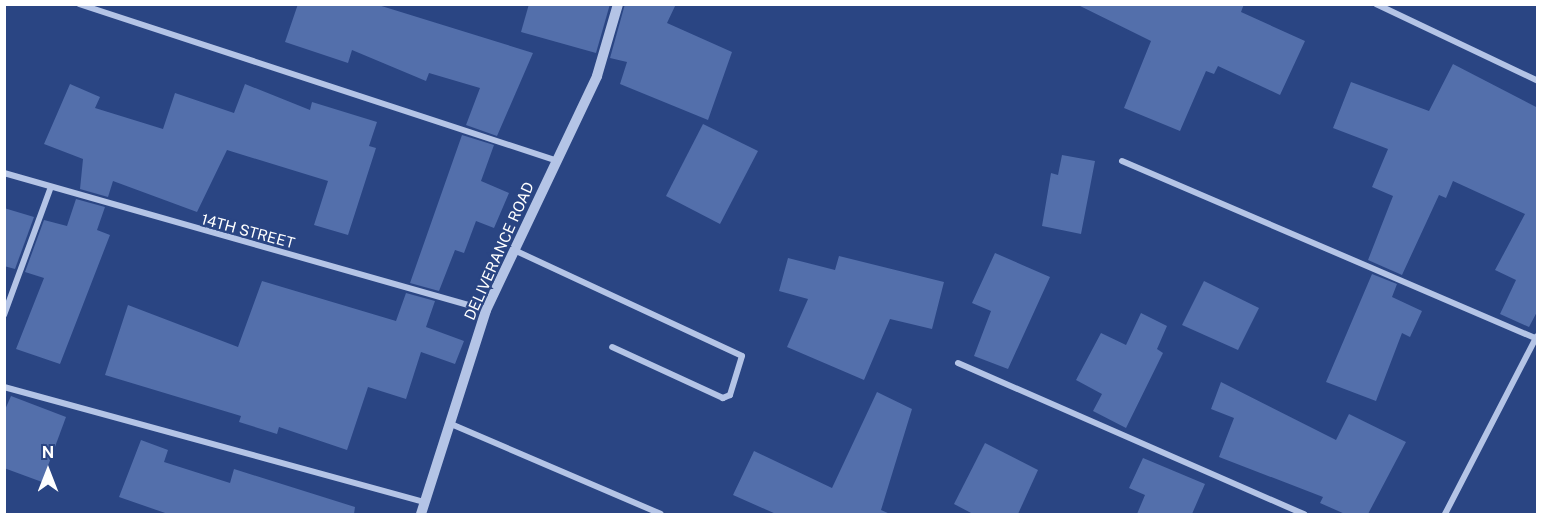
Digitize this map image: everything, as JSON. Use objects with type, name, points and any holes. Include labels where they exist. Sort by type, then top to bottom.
[{"type":"street","points":[[79,4],[555,160]]},
{"type":"street","name":"DELIVERANCE ROAD","points":[[421,514],[486,310],[555,160],[597,76],[618,4]]},
{"type":"street","points":[[1376,4],[1538,81]]},
{"type":"street","points":[[1122,161],[1537,338],[1445,514]]},
{"type":"street","name":"14TH STREET","points":[[4,173],[50,189],[486,310]]},
{"type":"street","points":[[4,315],[50,189]]},
{"type":"street","points":[[514,250],[742,356],[730,395],[723,398],[612,347]]},
{"type":"street","points":[[958,363],[1304,514]]},
{"type":"street","points":[[4,387],[424,502]]},
{"type":"street","points":[[451,424],[661,514]]},
{"type":"building","points":[[298,4],[375,4],[533,53],[497,136],[466,125],[480,88],[429,73],[426,81],[352,50],[348,63],[285,42]]},
{"type":"building","points":[[529,4],[610,4],[596,53],[521,32]]},
{"type":"building","points":[[625,4],[676,4],[667,23],[732,52],[708,120],[620,84],[627,62],[610,58]]},
{"type":"building","points":[[1076,4],[1244,4],[1241,12],[1305,41],[1280,95],[1218,66],[1214,74],[1206,71],[1180,131],[1124,108],[1151,41]]},
{"type":"building","points":[[1453,64],[1538,108],[1538,310],[1529,327],[1500,314],[1516,280],[1495,270],[1525,214],[1453,181],[1446,198],[1439,195],[1402,275],[1368,260],[1393,196],[1372,187],[1388,149],[1333,128],[1351,82],[1429,111]]},
{"type":"building","points":[[70,84],[100,97],[95,108],[163,129],[175,93],[234,113],[245,84],[310,110],[312,102],[377,122],[369,146],[376,148],[348,235],[314,225],[328,181],[227,150],[197,212],[113,181],[108,197],[80,189],[83,159],[44,144]]},
{"type":"building","points":[[703,124],[758,151],[720,224],[666,196]]},
{"type":"building","points":[[462,135],[494,145],[481,181],[509,193],[494,228],[476,221],[464,253],[455,250],[439,291],[410,283]]},
{"type":"building","points":[[1062,155],[1095,161],[1081,234],[1042,226],[1051,173],[1058,175]]},
{"type":"building","points":[[76,199],[105,207],[97,230],[110,235],[60,364],[16,349],[44,278],[25,272],[44,220],[67,226]]},
{"type":"building","points":[[4,208],[34,217],[15,269],[4,266]]},
{"type":"building","points":[[995,253],[1050,277],[1008,369],[974,356],[991,311],[972,303]]},
{"type":"building","points":[[839,256],[944,282],[932,329],[890,319],[864,380],[787,347],[808,299],[779,291],[788,258],[835,270]]},
{"type":"building","points":[[1372,274],[1397,284],[1392,297],[1422,311],[1410,337],[1402,333],[1376,401],[1326,382]]},
{"type":"building","points":[[262,281],[396,321],[406,293],[435,301],[426,327],[464,341],[455,364],[421,352],[406,399],[368,387],[347,450],[279,427],[277,434],[239,422],[241,416],[105,375],[128,305],[238,347]]},
{"type":"building","points":[[1204,281],[1259,308],[1238,350],[1182,325]]},
{"type":"building","points":[[1141,313],[1167,326],[1157,349],[1163,353],[1126,428],[1093,411],[1102,394],[1076,380],[1101,333],[1126,345]]},
{"type":"building","points":[[1221,382],[1336,440],[1349,414],[1406,442],[1368,514],[1345,514],[1320,503],[1323,497],[1219,457],[1234,418],[1211,409]]},
{"type":"building","points":[[877,392],[912,409],[881,510],[890,514],[776,514],[733,495],[754,451],[832,488]]},
{"type":"building","points":[[11,396],[66,417],[42,482],[4,468],[4,412]]},
{"type":"building","points":[[141,440],[168,450],[164,462],[230,483],[234,469],[355,507],[354,514],[168,514],[119,497]]},
{"type":"building","points":[[985,443],[1038,470],[1018,514],[973,514],[954,504]]},
{"type":"building","points":[[1143,458],[1205,484],[1192,514],[1137,514],[1145,495],[1129,488]]}]
